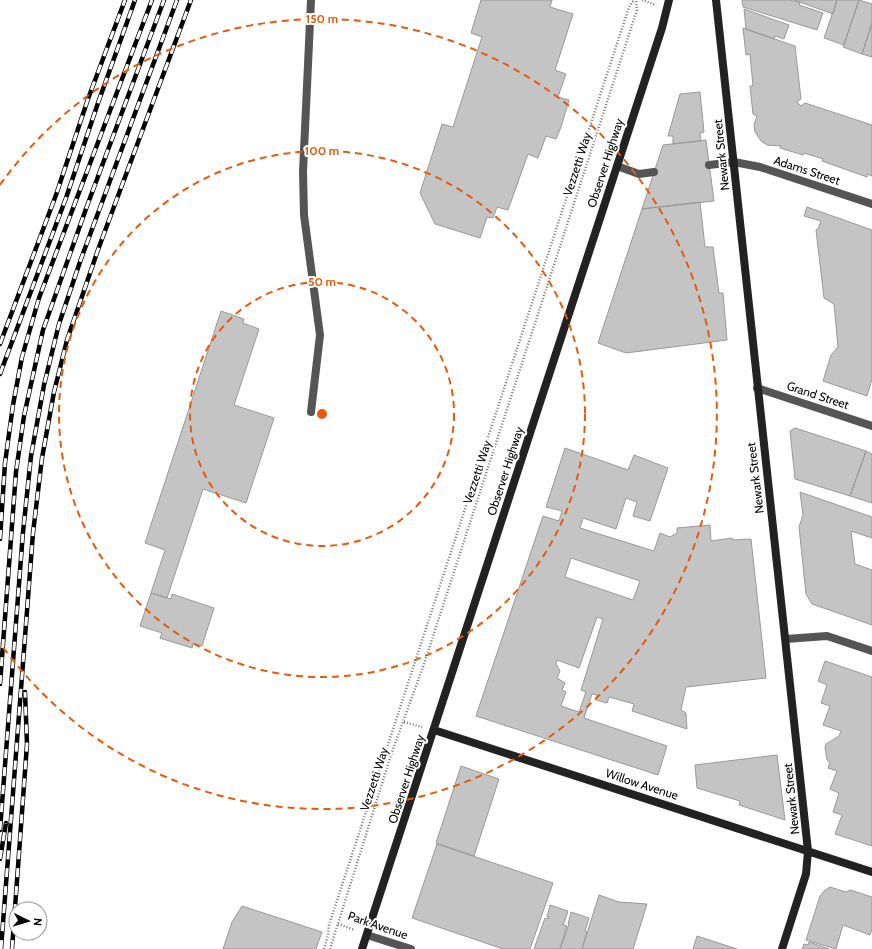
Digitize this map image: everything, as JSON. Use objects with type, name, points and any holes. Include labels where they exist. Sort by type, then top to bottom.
[{"type":"main road","name":"Observer Highway","points":[[362,949],[662,28],[669,0]]},
{"type":"main road","name":"Newark Street","points":[[716,0],[808,851],[806,874],[782,949]]},
{"type":"main road","name":"Willow Avenue","points":[[434,730],[872,872]]},
{"type":"street","points":[[311,0],[303,172],[304,215],[320,335],[311,412]]},
{"type":"street","name":"Adams Street","points":[[709,165],[734,162],[760,167],[872,204]]},
{"type":"street","points":[[617,166],[639,174],[654,172]]},
{"type":"street","name":"Grand Street","points":[[757,388],[872,426]]},
{"type":"street","points":[[786,639],[827,636],[872,651]]},
{"type":"street","name":"Park Avenue","points":[[367,935],[411,949]]},
{"type":"path","points":[[474,480],[624,21],[629,7],[635,0]]},
{"type":"path","name":"Vezzetti Way","points":[[330,949],[392,752],[404,722],[434,634],[637,10],[635,0]]},
{"type":"path","points":[[324,949],[328,936],[329,925],[467,503]]},
{"type":"path","points":[[404,722],[434,730]]},
{"type":"path","name":"Park Avenue","points":[[338,924],[367,935]]},
{"type":"building","points":[[481,0],[552,0],[550,7],[573,14],[555,70],[566,74],[558,97],[569,100],[561,127],[556,139],[546,136],[538,158],[528,154],[508,210],[497,207],[493,218],[487,217],[480,238],[435,224],[420,193],[442,124],[453,127],[482,37],[471,33]]},
{"type":"building","points":[[742,0],[790,0],[800,3],[799,5],[823,13],[817,30],[743,7]]},
{"type":"building","points":[[794,0],[837,0],[833,14]]},
{"type":"building","points":[[837,0],[859,0],[844,45],[824,38]]},
{"type":"building","points":[[859,0],[872,4],[872,23],[862,54],[843,47]]},
{"type":"building","points":[[744,9],[789,25],[784,39],[775,36],[774,39],[746,29]]},
{"type":"building","points":[[872,23],[872,57],[862,54]]},
{"type":"building","points":[[743,28],[795,46],[801,99],[797,102],[801,106],[805,103],[872,125],[872,176],[867,174],[867,177],[822,161],[823,159],[780,148],[781,146],[767,145],[761,141],[755,132],[754,125],[757,116],[753,114],[750,86],[753,86],[750,54],[746,55]]},
{"type":"building","points":[[700,92],[704,132],[700,133],[701,141],[673,144],[673,136],[668,136],[680,94]]},
{"type":"building","points":[[706,140],[714,201],[642,209],[663,145]]},
{"type":"building","points":[[700,202],[705,247],[713,247],[719,293],[723,293],[727,340],[626,353],[598,343],[642,209]]},
{"type":"building","points":[[807,207],[872,230],[872,379],[867,396],[823,381],[831,355],[838,347],[834,304],[824,298],[816,230],[818,229],[821,221],[804,216]]},
{"type":"building","points":[[221,311],[244,319],[243,323],[259,329],[234,405],[274,418],[246,503],[203,489],[167,598],[151,593],[165,550],[145,543]]},
{"type":"building","points":[[795,428],[866,451],[850,496],[795,479],[790,431]]},
{"type":"building","points":[[565,448],[628,470],[634,455],[668,468],[650,521],[633,516],[637,502],[626,498],[616,529],[583,518],[580,528],[654,551],[660,533],[670,537],[677,533],[677,528],[710,525],[711,541],[732,538],[733,540],[751,539],[766,678],[686,687],[681,710],[686,713],[687,729],[632,711],[634,704],[609,697],[607,703],[596,700],[597,695],[592,694],[584,718],[667,746],[658,775],[476,716],[543,516],[559,521],[562,511],[546,507]],"holes":[[[571,558],[640,581],[633,600],[565,577]],[[597,617],[603,619],[581,690],[586,692],[579,712],[561,706],[566,692],[562,690],[565,683],[557,678],[560,671],[556,664],[557,660],[579,668]]]},
{"type":"building","points":[[866,451],[872,454],[872,503],[850,496]]},
{"type":"building","points":[[800,492],[872,517],[872,538],[851,531],[855,564],[872,570],[872,625],[812,604],[806,594],[799,527],[803,515]]},
{"type":"building","points":[[151,593],[171,599],[172,594],[214,608],[202,646],[193,643],[192,648],[166,640],[160,638],[162,633],[140,626]]},
{"type":"building","points":[[825,661],[872,677],[872,846],[835,834],[842,815],[833,812],[839,793],[830,789],[837,771],[828,768],[830,762],[827,760],[825,748],[826,744],[839,736],[841,731],[823,725],[830,706],[821,703],[827,685],[818,681]]},
{"type":"building","points":[[777,755],[785,820],[739,805],[740,801],[697,788],[695,765]]},
{"type":"building","points":[[461,766],[499,779],[474,856],[436,843]]},
{"type":"building","points":[[437,844],[553,883],[530,949],[503,949],[412,918]]},
{"type":"building","points":[[830,887],[846,892],[850,890],[872,897],[872,929],[870,935],[843,925],[836,949],[806,940],[820,896]]},
{"type":"building","points":[[599,895],[619,902],[647,904],[633,949],[582,949]]},
{"type":"building","points":[[550,905],[568,911],[564,923],[562,924],[567,926],[560,949],[534,949],[545,918],[548,919],[549,917],[547,917]]},
{"type":"building","points":[[242,906],[322,932],[316,949],[223,949],[232,922]]},
{"type":"building","points":[[571,912],[589,918],[582,949],[560,949],[569,924]]},
{"type":"building","points":[[697,936],[737,949],[693,949]]},
{"type":"building","points":[[809,942],[829,949],[802,949],[804,944],[808,945]]},
{"type":"railway","points":[[0,344],[56,195],[88,99],[125,0]]},
{"type":"railway","points":[[0,374],[66,198],[135,0]]},
{"type":"railway","points":[[0,539],[5,463],[13,405],[22,357],[39,298],[152,0]]},
{"type":"railway","points":[[0,684],[16,472],[24,416],[43,330],[87,206],[164,0]]},
{"type":"railway","points":[[0,830],[23,532],[31,456],[44,385],[59,324],[81,259],[177,0]]},
{"type":"railway","points":[[1,949],[33,533],[42,458],[54,392],[67,340],[99,247],[191,0]]},
{"type":"railway","points":[[12,949],[27,744],[25,692]]},
{"type":"railway","points":[[0,859],[6,823]]}]
